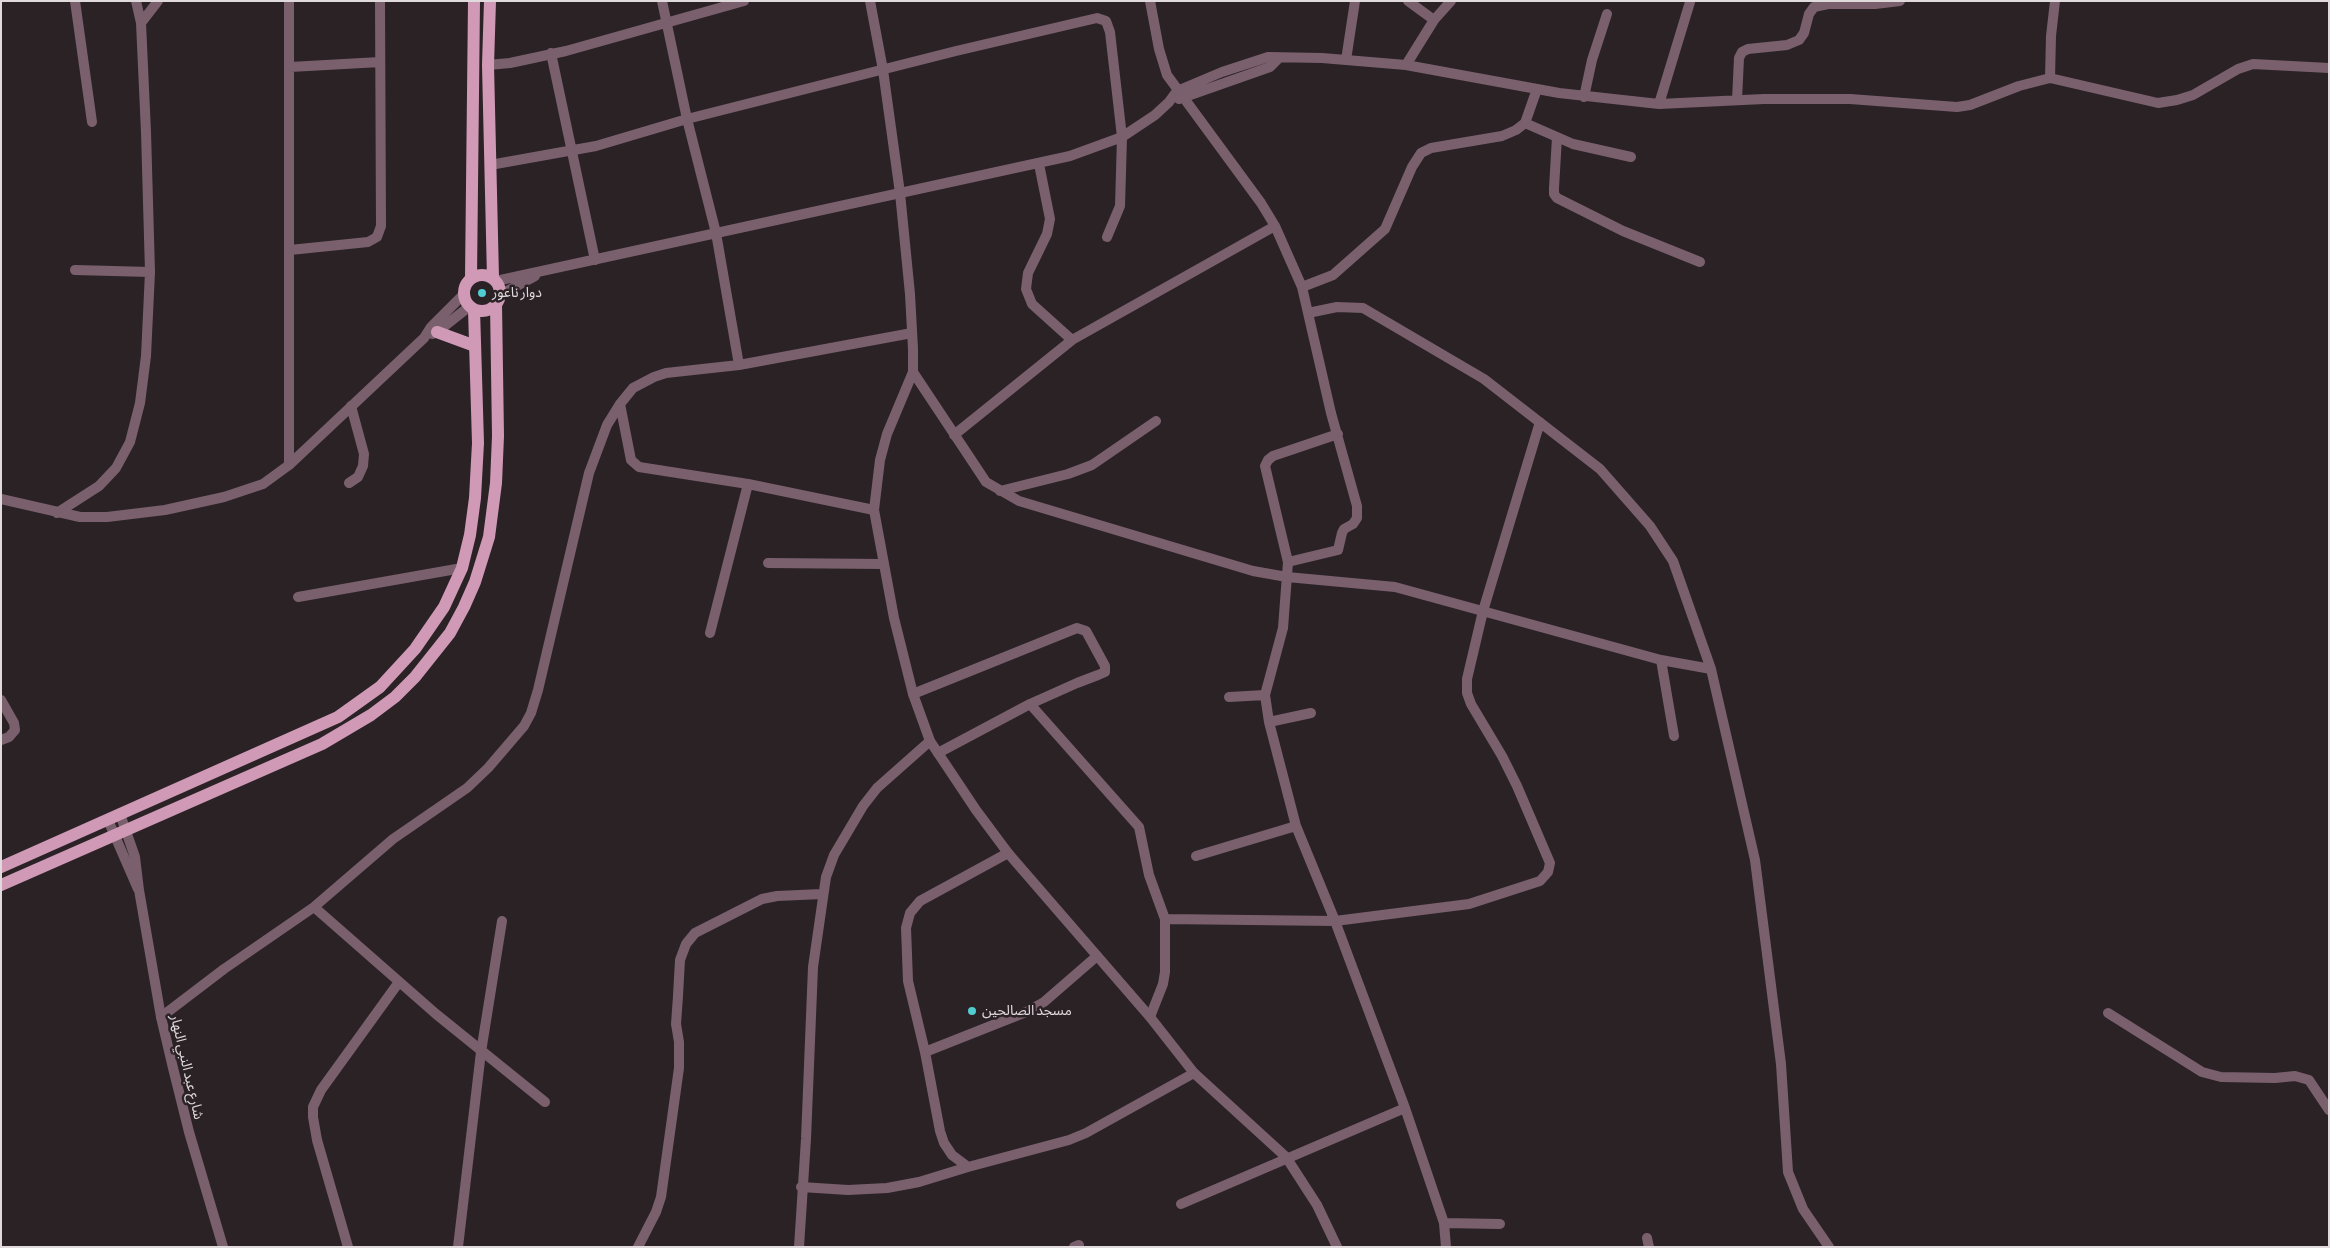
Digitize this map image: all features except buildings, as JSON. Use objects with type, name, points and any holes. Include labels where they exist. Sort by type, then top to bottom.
[{"type":"main road","points":[[471,278],[472,35],[474,1]]},
{"type":"main road","points":[[1,885],[315,747],[348,730],[395,697],[426,664],[450,633],[475,582],[489,537],[493,510],[498,436],[498,299],[494,279],[488,65],[490,1]]},
{"type":"main road","points":[[1,867],[304,734],[338,717],[380,687],[415,649],[444,607],[462,568],[470,535],[476,479],[475,346],[472,308],[464,294],[465,285],[471,278],[482,274],[494,279]]},
{"type":"main road","points":[[472,308],[482,311],[490,309],[498,299]]},
{"type":"main road","points":[[438,332],[475,346]]},
{"type":"street","points":[[75,1],[92,122]]},
{"type":"street","points":[[57,513],[99,486],[116,468],[130,442],[140,403],[150,272],[140,23],[136,1]]},
{"type":"street","points":[[140,23],[158,1]]},
{"type":"street","points":[[289,1],[289,465]]},
{"type":"street","points":[[290,250],[368,242],[377,237],[380,226],[380,1]]},
{"type":"street","points":[[662,1],[687,119],[716,233],[739,365]]},
{"type":"street","points":[[488,65],[510,63],[566,51],[744,1]]},
{"type":"street","points":[[870,1],[883,70],[900,193],[912,333],[913,372],[887,434],[879,469],[874,510],[883,564],[913,694],[930,741],[976,810],[1008,853],[1150,1017],[1194,1073],[1286,1158],[1317,1205],[1337,1247]]},
{"type":"street","points":[[1150,1],[1163,65],[1180,94],[1237,168],[1275,226],[1302,287],[1357,506],[1357,518],[1353,524],[1344,529],[1338,550],[1288,562]]},
{"type":"street","points":[[1346,60],[1355,1]]},
{"type":"street","points":[[1408,1],[1434,20]]},
{"type":"street","points":[[1406,65],[1434,20],[1450,1]]},
{"type":"street","points":[[1737,100],[1739,58],[1742,52],[1748,49],[1788,45],[1799,40],[1804,32],[1808,14],[1814,7],[1828,4],[1875,4],[1900,1]]},
{"type":"street","points":[[2050,78],[2051,36],[2055,1]]},
{"type":"street","points":[[1659,104],[1690,2]]},
{"type":"street","points":[[1584,97],[1595,51],[1607,14]]},
{"type":"street","points":[[490,165],[596,146],[687,119],[1080,21],[1103,19],[1108,24],[1110,32],[1122,137],[1120,206],[1107,236]]},
{"type":"street","points":[[551,53],[595,260]]},
{"type":"street","points":[[494,279],[545,271],[1039,164],[1096,148],[1122,137],[1156,115],[1180,94],[1251,62],[1268,57],[1346,60],[1406,65],[1584,97],[1659,104],[1737,100],[1850,99],[1963,106],[2019,86],[2050,78],[2158,103],[2193,95],[2238,69],[2253,64],[2329,68]]},
{"type":"street","points":[[290,67],[380,62]]},
{"type":"street","points":[[1302,287],[1333,275],[1385,229],[1412,166],[1421,153],[1431,148],[1502,136],[1525,123],[1537,89]]},
{"type":"street","points":[[1525,123],[1591,149],[1631,157]]},
{"type":"street","points":[[1557,136],[1554,188],[1554,194],[1557,198],[1623,231],[1700,262]]},
{"type":"street","points":[[1039,164],[1050,218],[1047,234],[1028,273],[1026,281],[1028,295],[1032,304],[1072,340]]},
{"type":"street","points":[[954,435],[1072,340],[1275,226]]},
{"type":"street","points":[[75,270],[150,272]]},
{"type":"street","points":[[498,299],[545,271]]},
{"type":"street","points":[[1,499],[80,517],[107,517],[165,510],[224,497],[263,484],[289,465],[424,338],[431,327],[464,294]]},
{"type":"street","points":[[1308,313],[1346,307],[1363,308],[1484,379],[1600,469],[1650,526],[1672,561],[1711,669],[1755,860],[1780,1055],[1788,1172],[1803,1208],[1829,1247]]},
{"type":"street","points":[[424,338],[438,332],[472,308]]},
{"type":"street","points":[[161,1017],[218,974],[314,907],[387,844],[467,788],[488,768],[524,726],[535,702],[588,473],[607,425],[620,404],[634,388],[654,376],[666,373],[739,365],[912,333]]},
{"type":"street","points":[[913,372],[986,482],[1019,501],[1253,571],[1287,577],[1395,588],[1661,660],[1711,669]]},
{"type":"street","points":[[620,404],[631,460],[636,465],[748,484],[874,510]]},
{"type":"street","points":[[349,483],[358,477],[363,466],[364,454],[351,406]]},
{"type":"street","points":[[1000,491],[1068,474],[1092,465],[1156,421]]},
{"type":"street","points":[[1165,919],[1335,921],[1469,904],[1540,881],[1548,872],[1550,864],[1517,786],[1502,756],[1470,704],[1467,693],[1467,679],[1482,611],[1540,422]]},
{"type":"street","points":[[1338,434],[1273,456],[1265,466],[1288,562],[1283,628],[1265,695],[1269,722],[1296,826],[1335,921],[1405,1108],[1444,1223],[1446,1247]]},
{"type":"street","points":[[710,633],[748,484]]},
{"type":"street","points":[[768,563],[883,564]]},
{"type":"street","points":[[298,597],[462,568]]},
{"type":"street","points":[[913,694],[1077,628],[1082,628],[1105,666],[1105,672],[1030,704],[938,753]]},
{"type":"street","points":[[1661,660],[1674,736]]},
{"type":"street","points":[[1229,697],[1265,695]]},
{"type":"street","points":[[1,700],[14,723],[15,730],[9,737],[1,740]]},
{"type":"street","points":[[1030,704],[1139,827],[1149,875],[1165,919],[1165,972],[1163,984],[1150,1017]]},
{"type":"street","points":[[1269,722],[1311,713]]},
{"type":"street","points":[[799,1247],[814,967],[822,894],[834,855],[863,806],[877,788],[930,741]]},
{"type":"street","name":"شارع عبد النبي النهار","points":[[120,814],[136,857],[139,890],[161,1017],[188,1132],[223,1247]]},
{"type":"street","name":"شارع عبد النبي النهار","points":[[108,820],[139,890]]},
{"type":"street","points":[[1196,856],[1296,826]]},
{"type":"street","points":[[968,1167],[952,1154],[944,1144],[908,981],[906,928],[910,913],[920,901],[1008,853]]},
{"type":"street","points":[[638,1247],[656,1212],[661,1197],[680,1060],[676,1024],[680,960],[686,944],[695,934],[762,899],[777,896],[822,894]]},
{"type":"street","points":[[314,907],[481,1052],[545,1102]]},
{"type":"street","points":[[458,1247],[481,1052],[502,921]]},
{"type":"street","points":[[925,1052],[1026,1012],[1044,1002],[1097,956]]},
{"type":"street","points":[[348,1247],[317,1140],[312,1117],[313,1107],[321,1090],[399,982]]},
{"type":"street","points":[[2108,1013],[2202,1072],[2222,1076],[2275,1078],[2295,1076],[2309,1080],[2329,1110]]},
{"type":"street","points":[[801,1187],[848,1190],[887,1188],[919,1182],[1069,1140],[1086,1133],[1194,1073]]},
{"type":"street","points":[[1181,1204],[1405,1108]]},
{"type":"street","points":[[1444,1223],[1500,1224]]},
{"type":"place","name":"دوار ناعور","points":[[482,293]]},
{"type":"place","name":"مسجد الصالحين","points":[[972,1011]]}]
